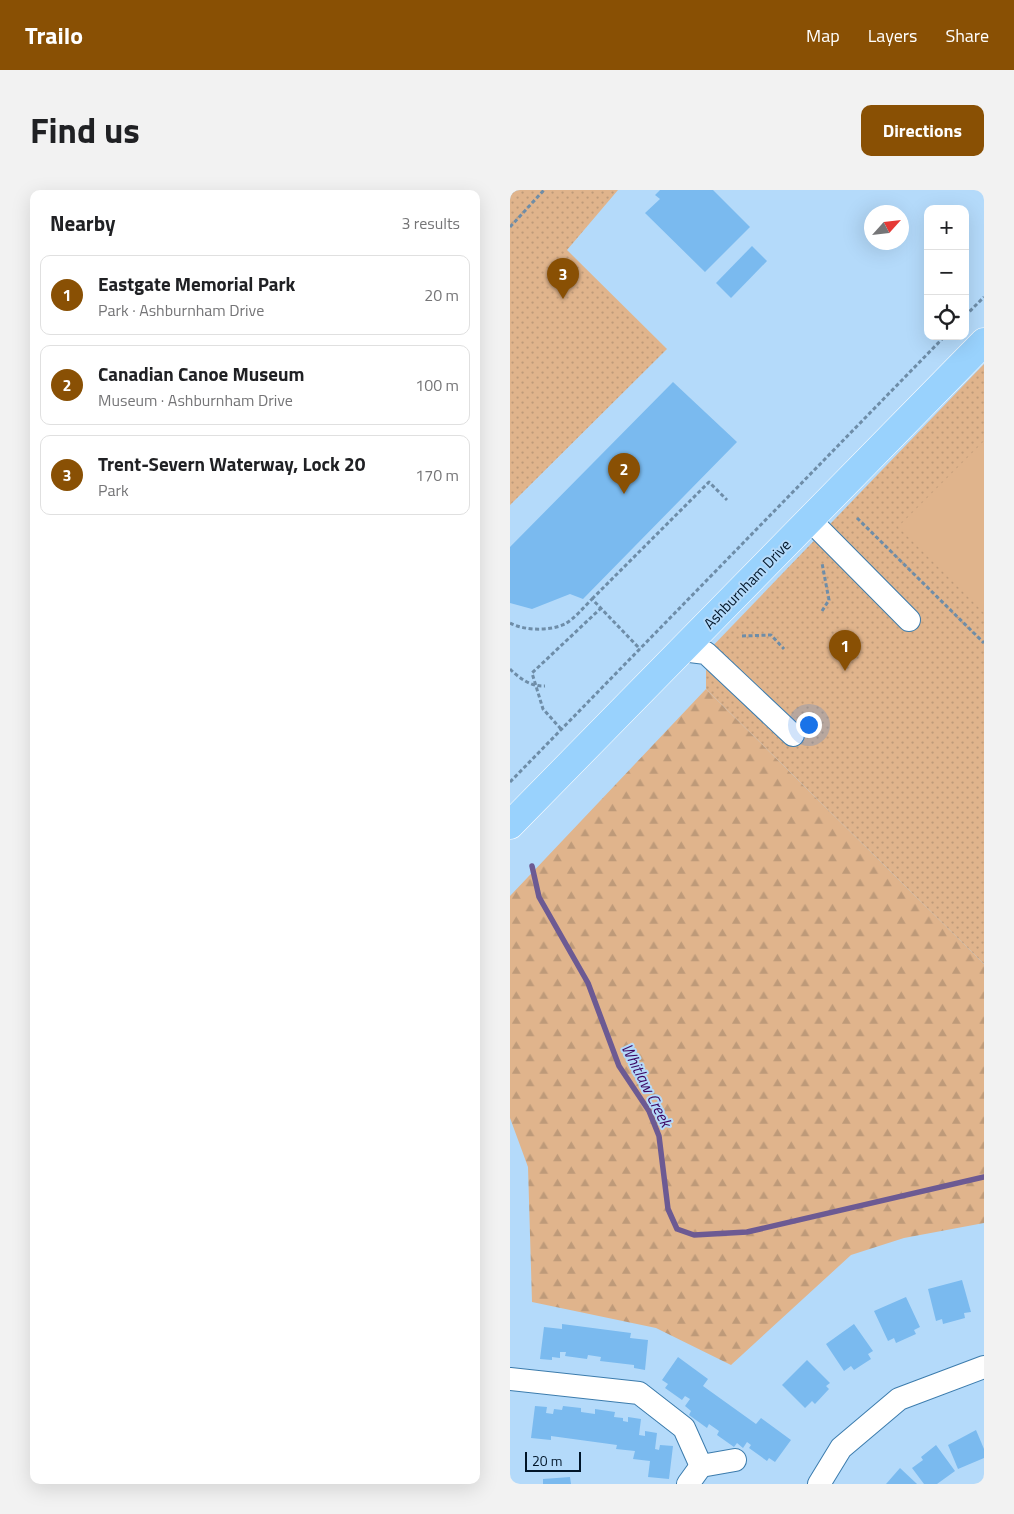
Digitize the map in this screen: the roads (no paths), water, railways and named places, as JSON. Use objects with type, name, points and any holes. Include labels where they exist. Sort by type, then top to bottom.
[{"type":"main road","name":"Ashburnham Drive","points":[[510,825],[984,342]]},
{"type":"street","points":[[810,520],[909,620]]},
{"type":"street","points":[[682,650],[706,653],[793,735]]},
{"type":"street","points":[[818,1484],[842,1448],[899,1399],[984,1367]]},
{"type":"street","points":[[510,1379],[639,1393],[684,1428],[701,1466]]},
{"type":"street","points":[[688,1484],[701,1466],[735,1460]]},
{"type":"waterway","name":"Whitlaw Creek","points":[[532,866],[539,897],[588,983],[619,1066],[649,1111],[659,1136],[668,1209],[677,1229],[694,1235],[747,1232],[984,1177]]},
{"type":"place","name":"Trent-Severn Waterway, Lock 20","points":[[563,299]]},
{"type":"place","name":"Canadian Canoe Museum","points":[[624,494]]},
{"type":"place","name":"Eastgate Memorial Park","points":[[845,671]]}]
